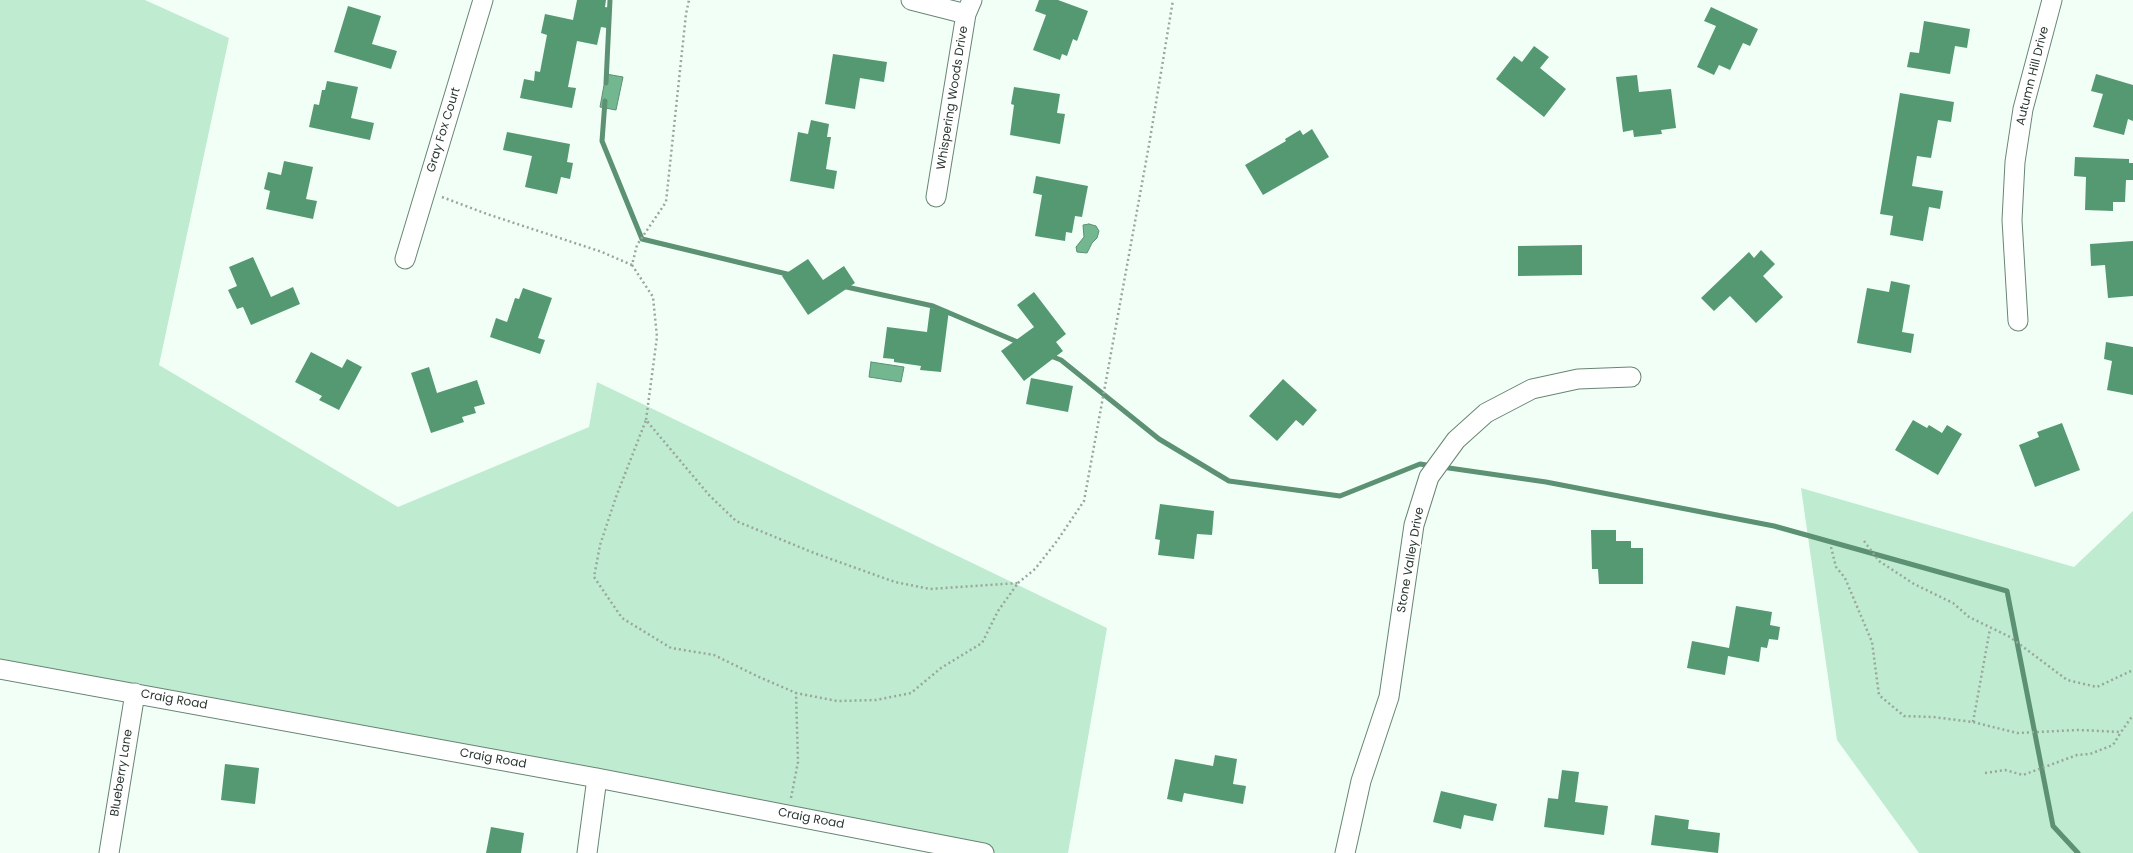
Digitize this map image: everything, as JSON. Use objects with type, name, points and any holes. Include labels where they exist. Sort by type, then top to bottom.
[{"type":"street","name":"Gray Fox Court","points":[[405,259],[483,0]]},
{"type":"street","points":[[911,0],[969,7]]},
{"type":"street","name":"Autumn Hill Drive","points":[[2018,321],[2012,220],[2015,162],[2023,109],[2052,0]]},
{"type":"street","name":"Whispering Woods Drive","points":[[936,197],[969,7]]},
{"type":"street","name":"Stone Valley Drive","points":[[1345,853],[1361,781],[1389,697],[1414,525],[1428,477],[1456,440],[1486,413],[1532,389],[1578,379],[1632,377]]},
{"type":"street","name":"Craig Road","points":[[0,669],[597,778],[984,853]]},
{"type":"street","name":"Blueberry Lane","points":[[109,853],[135,693]]},
{"type":"street","points":[[587,853],[597,778]]},
{"type":"path","points":[[632,265],[637,245],[666,202],[686,14],[689,0]]},
{"type":"path","points":[[426,192],[602,252],[632,265],[653,297],[657,337],[646,420],[616,497],[600,545],[594,577],[622,618],[671,648],[714,654],[759,677],[796,693],[837,701],[876,700],[911,693],[941,668],[982,643],[998,611],[1018,583],[1035,569],[1057,542],[1084,501],[1149,145],[1172,0]]},
{"type":"path","points":[[646,420],[709,496],[736,521],[814,553],[895,582],[930,589],[1018,583]]},
{"type":"path","points":[[1864,541],[1878,561],[1914,584],[1952,603],[1969,617],[1990,629],[2010,637],[2067,680],[2097,687],[2133,670]]},
{"type":"path","points":[[1831,547],[1836,567],[1845,578],[1872,642],[1879,695],[1904,716],[1933,717],[1973,722],[2017,733],[2079,730],[2121,732]]},
{"type":"path","points":[[1973,722],[1990,629]]},
{"type":"path","points":[[787,815],[798,762],[796,693]]},
{"type":"path","points":[[1985,773],[2005,770],[2023,774],[2077,755],[2090,754],[2113,745],[2133,715]]},
{"type":"shaded area","points":[[0,0],[145,0],[229,38],[159,365],[398,507],[589,427],[597,382],[1107,628],[1068,853],[984,853],[0,669]]},
{"type":"shaded area","points":[[606,74],[623,77],[616,110],[600,107]]},
{"type":"shaded area","points":[[1089,224],[1096,226],[1099,231],[1097,238],[1092,243],[1087,253],[1077,252],[1076,247],[1084,237],[1083,225]]},
{"type":"shaded area","points":[[871,362],[904,367],[901,382],[869,377]]},
{"type":"shaded area","points":[[1801,488],[2074,567],[2133,511],[2133,853],[1919,853],[1837,740]]},
{"type":"building","points":[[577,0],[606,0],[605,7],[611,8],[607,28],[601,27],[597,45],[577,41],[568,87],[576,88],[572,108],[520,98],[524,79],[534,81],[535,71],[540,72],[547,35],[541,33],[545,14],[573,20]]},
{"type":"building","points":[[1039,0],[1058,0],[1088,11],[1077,41],[1073,39],[1067,56],[1062,54],[1060,60],[1033,50],[1046,15],[1035,11]]},
{"type":"building","points":[[348,6],[381,16],[372,44],[397,51],[391,69],[334,52]]},
{"type":"building","points":[[1711,7],[1758,29],[1750,46],[1743,43],[1730,70],[1719,65],[1714,75],[1697,67],[1716,26],[1704,21]]},
{"type":"building","points":[[1924,21],[1970,29],[1967,48],[1955,46],[1950,74],[1907,67],[1910,52],[1919,53]]},
{"type":"building","points":[[1534,46],[1549,57],[1540,68],[1566,89],[1544,117],[1496,79],[1514,56],[1522,62]]},
{"type":"building","points":[[833,54],[887,62],[884,82],[860,78],[855,109],[825,104]]},
{"type":"building","points":[[2096,74],[2133,85],[2133,121],[2128,119],[2124,135],[2093,127],[2103,94],[2091,91]]},
{"type":"building","points":[[1637,75],[1639,92],[1671,89],[1676,128],[1661,130],[1662,134],[1634,137],[1633,130],[1623,132],[1616,77]]},
{"type":"building","points":[[327,81],[358,87],[351,118],[374,123],[370,140],[309,127],[314,104],[319,105],[322,90],[325,90]]},
{"type":"building","points":[[1014,87],[1060,94],[1057,113],[1065,114],[1060,144],[1010,135],[1014,105],[1011,104]]},
{"type":"building","points":[[1900,93],[1954,102],[1951,122],[1938,120],[1931,158],[1917,156],[1912,186],[1943,191],[1940,209],[1929,207],[1923,241],[1890,235],[1893,216],[1880,214]]},
{"type":"building","points":[[811,120],[829,124],[827,137],[831,137],[826,169],[837,171],[834,189],[790,181],[798,132],[808,134]]},
{"type":"building","points":[[1312,129],[1329,157],[1263,195],[1245,165],[1286,141],[1285,139],[1300,130],[1303,135]]},
{"type":"building","points":[[507,132],[570,144],[567,162],[573,163],[570,179],[561,177],[557,194],[525,187],[532,156],[503,150]]},
{"type":"building","points":[[2075,157],[2129,159],[2129,163],[2133,163],[2133,180],[2126,180],[2125,202],[2113,202],[2113,211],[2085,210],[2086,177],[2074,176]]},
{"type":"building","points":[[284,161],[313,167],[306,199],[317,201],[313,219],[266,209],[270,191],[264,189],[268,172],[281,175]]},
{"type":"building","points":[[1036,176],[1088,186],[1082,217],[1075,216],[1072,233],[1066,232],[1065,241],[1035,236],[1042,195],[1033,193]]},
{"type":"building","points":[[2133,241],[2133,296],[2108,298],[2105,265],[2091,266],[2090,244]]},
{"type":"building","points":[[1582,245],[1582,275],[1518,276],[1518,246]]},
{"type":"building","points":[[1761,250],[1775,264],[1763,276],[1783,297],[1756,323],[1730,296],[1714,311],[1701,298],[1749,252],[1754,258]]},
{"type":"building","points":[[253,257],[271,297],[293,287],[300,304],[251,325],[243,307],[237,309],[228,290],[237,286],[229,267]]},
{"type":"building","points":[[808,259],[823,280],[844,266],[855,283],[808,315],[782,276]]},
{"type":"building","points":[[1891,281],[1910,285],[1902,332],[1914,334],[1911,353],[1857,343],[1867,288],[1889,292]]},
{"type":"building","points":[[523,288],[552,298],[538,338],[545,340],[540,354],[490,337],[496,318],[507,322],[515,298],[519,299]]},
{"type":"building","points":[[1034,292],[1066,334],[1056,342],[1063,351],[1024,381],[1001,351],[1034,327],[1017,305]]},
{"type":"building","points":[[930,308],[949,310],[941,372],[920,370],[921,366],[894,362],[894,359],[883,358],[887,327],[927,332]]},
{"type":"building","points":[[2106,342],[2133,347],[2133,395],[2107,390],[2112,361],[2104,359]]},
{"type":"building","points":[[311,352],[342,368],[347,359],[362,367],[339,410],[319,400],[322,396],[295,382]]},
{"type":"building","points":[[429,367],[437,393],[477,380],[485,404],[474,407],[476,413],[462,417],[464,422],[431,433],[411,373]]},
{"type":"building","points":[[1031,378],[1073,386],[1068,412],[1026,404]]},
{"type":"building","points":[[1283,379],[1317,410],[1303,426],[1296,420],[1277,441],[1249,416]]},
{"type":"building","points":[[1913,420],[1927,428],[1929,425],[1942,433],[1947,425],[1962,434],[1938,475],[1895,450]]},
{"type":"building","points":[[2062,423],[2080,470],[2035,487],[2019,445],[2039,437],[2037,432]]},
{"type":"building","points":[[1160,504],[1214,511],[1212,535],[1197,534],[1194,559],[1158,555],[1160,540],[1155,539]]},
{"type":"building","points":[[1591,530],[1616,530],[1616,541],[1631,541],[1631,548],[1643,548],[1643,584],[1599,584],[1598,569],[1592,569]]},
{"type":"building","points":[[1736,606],[1772,612],[1770,625],[1780,627],[1778,640],[1769,639],[1767,648],[1761,647],[1759,662],[1728,656],[1725,675],[1687,668],[1692,641],[1729,648]]},
{"type":"building","points":[[1215,755],[1237,759],[1233,784],[1246,786],[1243,804],[1184,793],[1182,802],[1167,799],[1175,759],[1213,766]]},
{"type":"building","points":[[225,764],[259,768],[255,804],[221,800]]},
{"type":"building","points":[[1562,770],[1579,772],[1575,802],[1608,806],[1604,835],[1544,827],[1548,798],[1558,799]]},
{"type":"building","points":[[1441,791],[1497,804],[1493,821],[1464,815],[1461,829],[1433,822]]},
{"type":"building","points":[[1655,815],[1689,820],[1688,829],[1720,833],[1718,853],[1651,845]]},
{"type":"building","points":[[491,827],[524,833],[521,853],[486,853]]},
{"type":"waterway","points":[[606,83],[610,0]]},
{"type":"waterway","points":[[605,101],[602,141],[642,239],[791,275]]},
{"type":"waterway","points":[[842,286],[933,306],[1020,343]]},
{"type":"waterway","points":[[1048,355],[1061,360],[1159,439],[1229,481],[1340,496],[1420,464],[1433,466]]},
{"type":"waterway","points":[[1442,467],[1546,482],[1774,526],[2007,591],[2053,826],[2078,853]]}]
